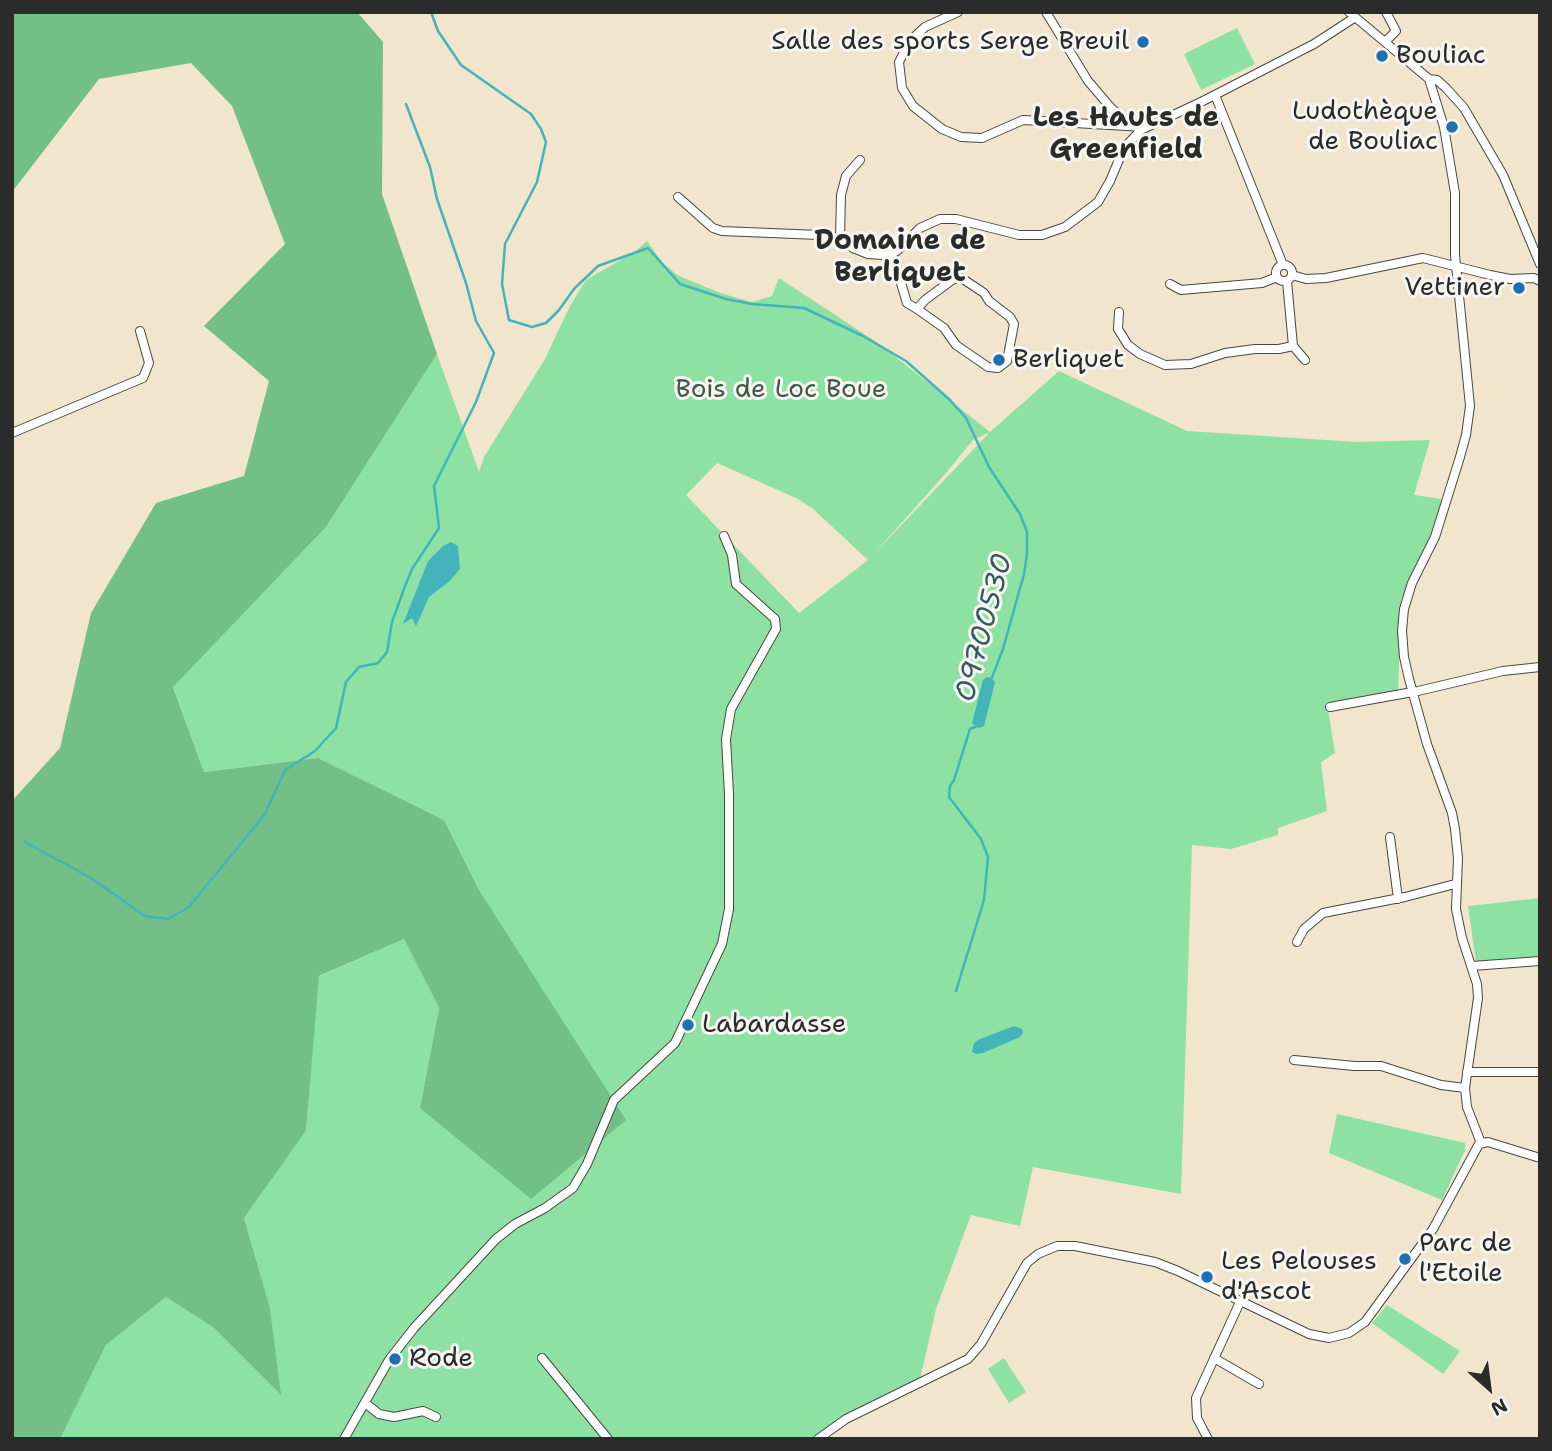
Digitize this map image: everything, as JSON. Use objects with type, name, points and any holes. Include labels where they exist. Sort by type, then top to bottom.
[{"type":"street","points":[[958,12],[925,27],[910,41],[899,62],[902,88],[913,106],[942,130],[961,137],[982,138],[1023,120],[1137,128],[1150,126]]},
{"type":"street","points":[[1046,12],[1088,81],[1112,109],[1126,120],[1150,126]]},
{"type":"street","points":[[1385,12],[1396,31],[1386,41]]},
{"type":"street","points":[[678,197],[713,228],[722,231],[819,235],[840,239],[860,253],[874,255],[892,253],[926,223],[940,219],[956,219],[1019,235],[1042,235],[1065,227],[1098,202],[1111,181],[1124,148],[1141,130],[1314,44],[1351,15],[1386,41],[1429,79],[1444,127],[1452,173],[1456,213],[1455,255],[1470,406],[1466,435],[1435,537],[1412,583],[1404,609],[1402,631],[1404,657],[1427,744],[1452,813],[1458,858],[1456,909],[1477,984],[1478,999],[1465,1088],[1466,1107],[1481,1143]]},
{"type":"street","points":[[1429,79],[1437,80],[1446,88],[1470,116],[1503,175],[1540,264]]},
{"type":"street","points":[[1215,95],[1283,265],[1290,268],[1293,346],[1304,360]]},
{"type":"street","points":[[840,239],[841,195],[846,176],[860,160]]},
{"type":"street","points":[[892,253],[907,303],[944,328],[957,345],[988,368],[998,368],[1007,361],[1013,320],[965,279],[960,277],[951,280],[917,309]]},
{"type":"street","points":[[1277,277],[1283,281],[1290,278],[1326,278],[1423,258],[1499,277],[1534,278],[1540,281]]},
{"type":"street","points":[[1277,277],[1277,270],[1283,265]]},
{"type":"street","points":[[1170,284],[1181,290],[1262,283],[1277,277]]},
{"type":"street","points":[[1119,312],[1118,329],[1128,345],[1140,354],[1165,365],[1191,364],[1225,353],[1293,346]]},
{"type":"street","points":[[12,433],[143,378],[149,363],[140,331]]},
{"type":"street","points":[[344,1439],[389,1360],[406,1337],[496,1240],[515,1224],[545,1208],[573,1188],[587,1164],[614,1100],[675,1043],[722,944],[729,909],[726,739],[731,709],[775,629],[775,619],[736,584],[732,555],[724,536]]},
{"type":"street","points":[[1330,707],[1413,692],[1503,671],[1540,667]]},
{"type":"street","points":[[1390,837],[1398,899]]},
{"type":"street","points":[[1297,942],[1312,920],[1323,913],[1398,899],[1455,884]]},
{"type":"street","points":[[1472,966],[1540,961]]},
{"type":"street","points":[[1294,1060],[1381,1066],[1441,1085],[1465,1088]]},
{"type":"street","points":[[1467,1072],[1540,1072]]},
{"type":"street","points":[[818,1439],[846,1419],[968,1359],[981,1344],[1022,1269],[1032,1258],[1050,1248],[1075,1246],[1154,1262],[1178,1271],[1287,1325],[1329,1338],[1349,1333],[1365,1322],[1441,1217],[1474,1151],[1481,1143],[1488,1142],[1540,1158]]},
{"type":"street","points":[[1208,1439],[1197,1418],[1196,1398],[1240,1302]]},
{"type":"street","points":[[1214,1358],[1259,1384]]},
{"type":"street","points":[[543,1364],[608,1439]]},
{"type":"street","points":[[365,1403],[379,1414],[394,1418],[423,1411],[436,1417]]},
{"type":"green space","points":[[12,12],[357,12],[383,42],[382,194],[437,354],[326,527],[173,687],[204,772],[318,758],[444,820],[479,890],[626,1120],[531,1199],[420,1108],[439,1008],[404,939],[319,976],[306,1131],[244,1218],[270,1308],[281,1395],[214,1328],[166,1297],[106,1345],[60,1439],[12,1439],[12,801],[60,748],[91,613],[156,503],[244,476],[269,381],[204,326],[285,244],[232,106],[191,63],[99,79],[12,192]]},
{"type":"green space","points":[[1237,28],[1255,64],[1201,90],[1184,54]]},
{"type":"green space","name":"Bois de Loc Boue","points":[[647,241],[662,262],[677,275],[720,293],[752,302],[772,296],[779,278],[878,343],[990,432],[1059,371],[1187,431],[1357,442],[1430,440],[1414,495],[1442,499],[1432,535],[1401,600],[1398,695],[1328,709],[1335,753],[1321,762],[1327,811],[1278,828],[1278,835],[1231,849],[1192,845],[1181,1194],[1033,1167],[1020,1226],[971,1215],[936,1309],[919,1384],[818,1439],[60,1439],[106,1345],[166,1297],[214,1328],[280,1394],[270,1308],[244,1218],[306,1131],[318,977],[404,939],[439,1008],[420,1108],[537,983],[479,890],[444,820],[318,758],[204,772],[173,686],[326,527],[437,354],[479,472],[484,457],[545,359],[570,306],[586,280],[636,251]],"holes":[[[988,434],[872,556],[973,440]],[[717,463],[796,498],[812,508],[868,560],[799,613],[686,495]]]},
{"type":"green space","points":[[1540,898],[1540,958],[1476,962],[1468,906]]},
{"type":"green space","points":[[1337,1114],[1465,1143],[1465,1150],[1442,1200],[1329,1153]]},
{"type":"green space","points":[[1387,1305],[1460,1351],[1443,1374],[1372,1323]]},
{"type":"green space","points":[[1004,1358],[1026,1392],[1009,1403],[988,1369]]},
{"type":"water","points":[[451,542],[458,546],[460,569],[450,581],[429,597],[416,626],[412,618],[403,624],[428,561]]},
{"type":"water","points":[[987,677],[995,682],[984,726],[979,728],[972,723],[983,680]]},
{"type":"water","points":[[1014,1026],[1022,1029],[1020,1037],[983,1053],[972,1052],[974,1043],[980,1039]]},
{"type":"waterway","name":"O9700530","points":[[431,12],[438,31],[461,65],[531,114],[546,142],[537,182],[505,244],[502,284],[509,320],[532,327],[546,323],[574,289],[598,266],[648,248],[680,284],[726,299],[804,308],[863,336],[906,361],[966,418],[989,467],[1020,514],[1027,532],[1024,574],[1003,649],[991,680]]},
{"type":"waterway","points":[[25,842],[91,878],[145,916],[168,919],[189,907],[265,814],[285,770],[315,751],[336,728],[346,682],[359,667],[378,663],[387,652],[392,622],[412,569],[439,528],[434,486],[476,402],[494,353],[476,321],[437,199],[430,167],[406,104]]},
{"type":"waterway","name":"O9700530","points":[[956,991],[984,900],[988,857],[981,839],[949,797],[950,786],[970,729],[977,726]]},
{"type":"place","name":"Salle des sports Serge Breuil","points":[[1143,42]]},
{"type":"place","name":"Bouliac","points":[[1382,56]]},
{"type":"place","name":"Ludothèque de Bouliac","points":[[1452,127]]},
{"type":"place","name":"Vettiner","points":[[1519,288]]},
{"type":"place","name":"Berliquet","points":[[999,360]]},
{"type":"place","name":"Labardasse","points":[[688,1025]]},
{"type":"place","name":"Parc de l'Etoile","points":[[1405,1259]]},
{"type":"place","name":"Les Pelouses d'Ascot","points":[[1207,1277]]},
{"type":"place","name":"Rode","points":[[395,1359]]},
{"type":"district","name":"Les Hauts de Greenfield","points":[[1126,135]]},
{"type":"district","name":"Domaine de Berliquet","points":[[900,258]]}]
